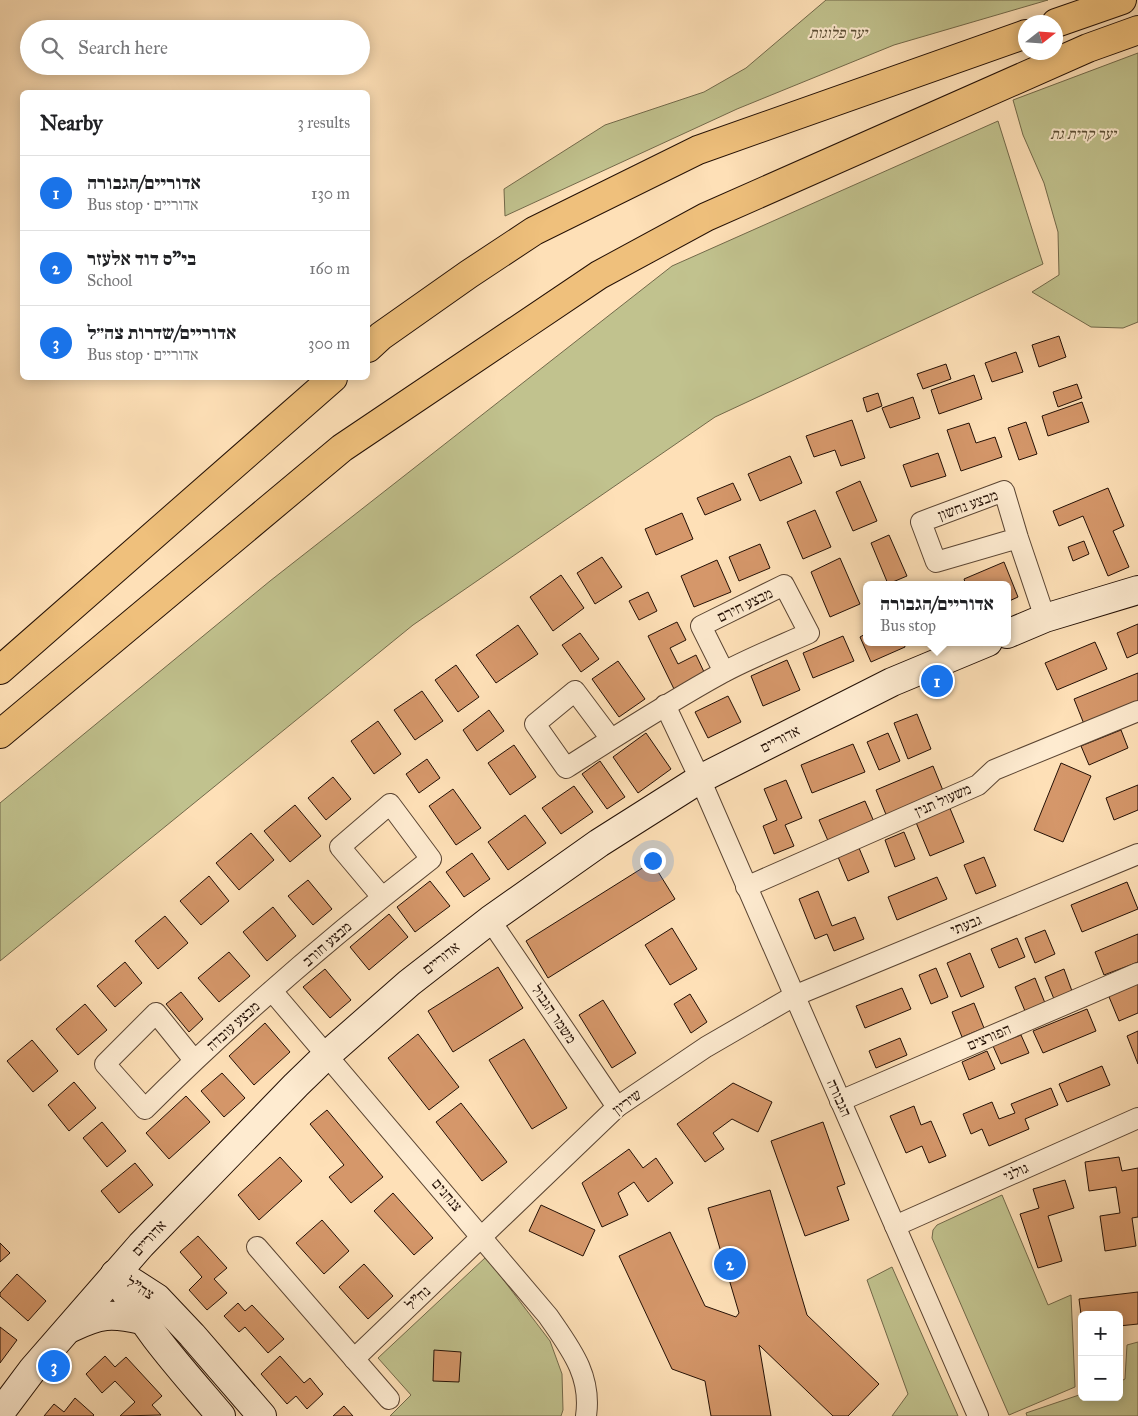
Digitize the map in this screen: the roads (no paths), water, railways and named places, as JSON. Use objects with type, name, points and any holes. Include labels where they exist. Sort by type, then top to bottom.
[{"type":"highway","points":[[1063,21],[1122,0]]},
{"type":"highway","points":[[0,734],[342,448],[599,276],[706,217],[1088,48],[1138,30]]},
{"type":"highway","points":[[370,346],[381,336],[469,274],[534,231],[698,150],[1018,37]]},
{"type":"highway","points":[[0,670],[331,380]]},
{"type":"street","name":"מבצע נחשון","points":[[1018,538],[936,562],[921,522],[1004,492],[1045,618]]},
{"type":"street","name":"מבצע חירם","points":[[611,739],[665,705],[724,672],[809,633],[784,585],[701,626],[724,672]]},
{"type":"street","points":[[1011,632],[1045,618],[1138,590]]},
{"type":"street","name":"אדוריים","points":[[0,1413],[33,1369],[141,1245],[327,1055],[409,983],[490,920],[599,843],[700,779],[892,682],[978,646]]},
{"type":"street","name":"הגבורה","points":[[665,705],[700,779],[978,1416]]},
{"type":"street","name":"משעול תנין","points":[[746,887],[978,785],[994,770],[1138,711]]},
{"type":"street","name":"מבצע חורב","points":[[272,991],[382,897],[431,859],[390,804],[340,846],[382,897]]},
{"type":"street","name":"גבעתי","points":[[794,996],[1138,854]]},
{"type":"street","name":"משמר הגבול","points":[[490,920],[617,1107]]},
{"type":"street","name":"הפורצים","points":[[840,1101],[1138,973]]},
{"type":"street","name":"צנחנים","points":[[272,991],[548,1316],[576,1356],[587,1385],[586,1416]]},
{"type":"street","name":"מבצע עובדה","points":[[194,1060],[156,1013],[105,1064],[145,1109],[194,1060],[272,991]]},
{"type":"street","name":"שיריון","points":[[482,1237],[617,1107],[706,1046],[794,996]]},
{"type":"street","name":"גולני","points":[[895,1226],[1138,1118]]},
{"type":"street","name":"נח\"ל","points":[[354,1358],[482,1237]]},
{"type":"street","points":[[70,1328],[90,1318],[150,1309],[142,1265],[141,1245]]},
{"type":"street","points":[[257,1247],[389,1399]]},
{"type":"street","name":"צה\"ל","points":[[115,1274],[150,1309],[221,1416]]},
{"type":"street","name":"צה\"ל","points":[[150,1309],[192,1335],[262,1416]]},
{"type":"place","name":"אדוריים/הגבורה","points":[[937,681]]},
{"type":"place","name":"בי\"ס דוד אלעזר","points":[[730,1264]]},
{"type":"place","name":"אדוריים/שדרות צה״ל","points":[[54,1366]]},
{"type":"park label","name":"יער פלוגות","points":[[838,33]]},
{"type":"park label","name":"יער קרית גת","points":[[1083,134]]}]
